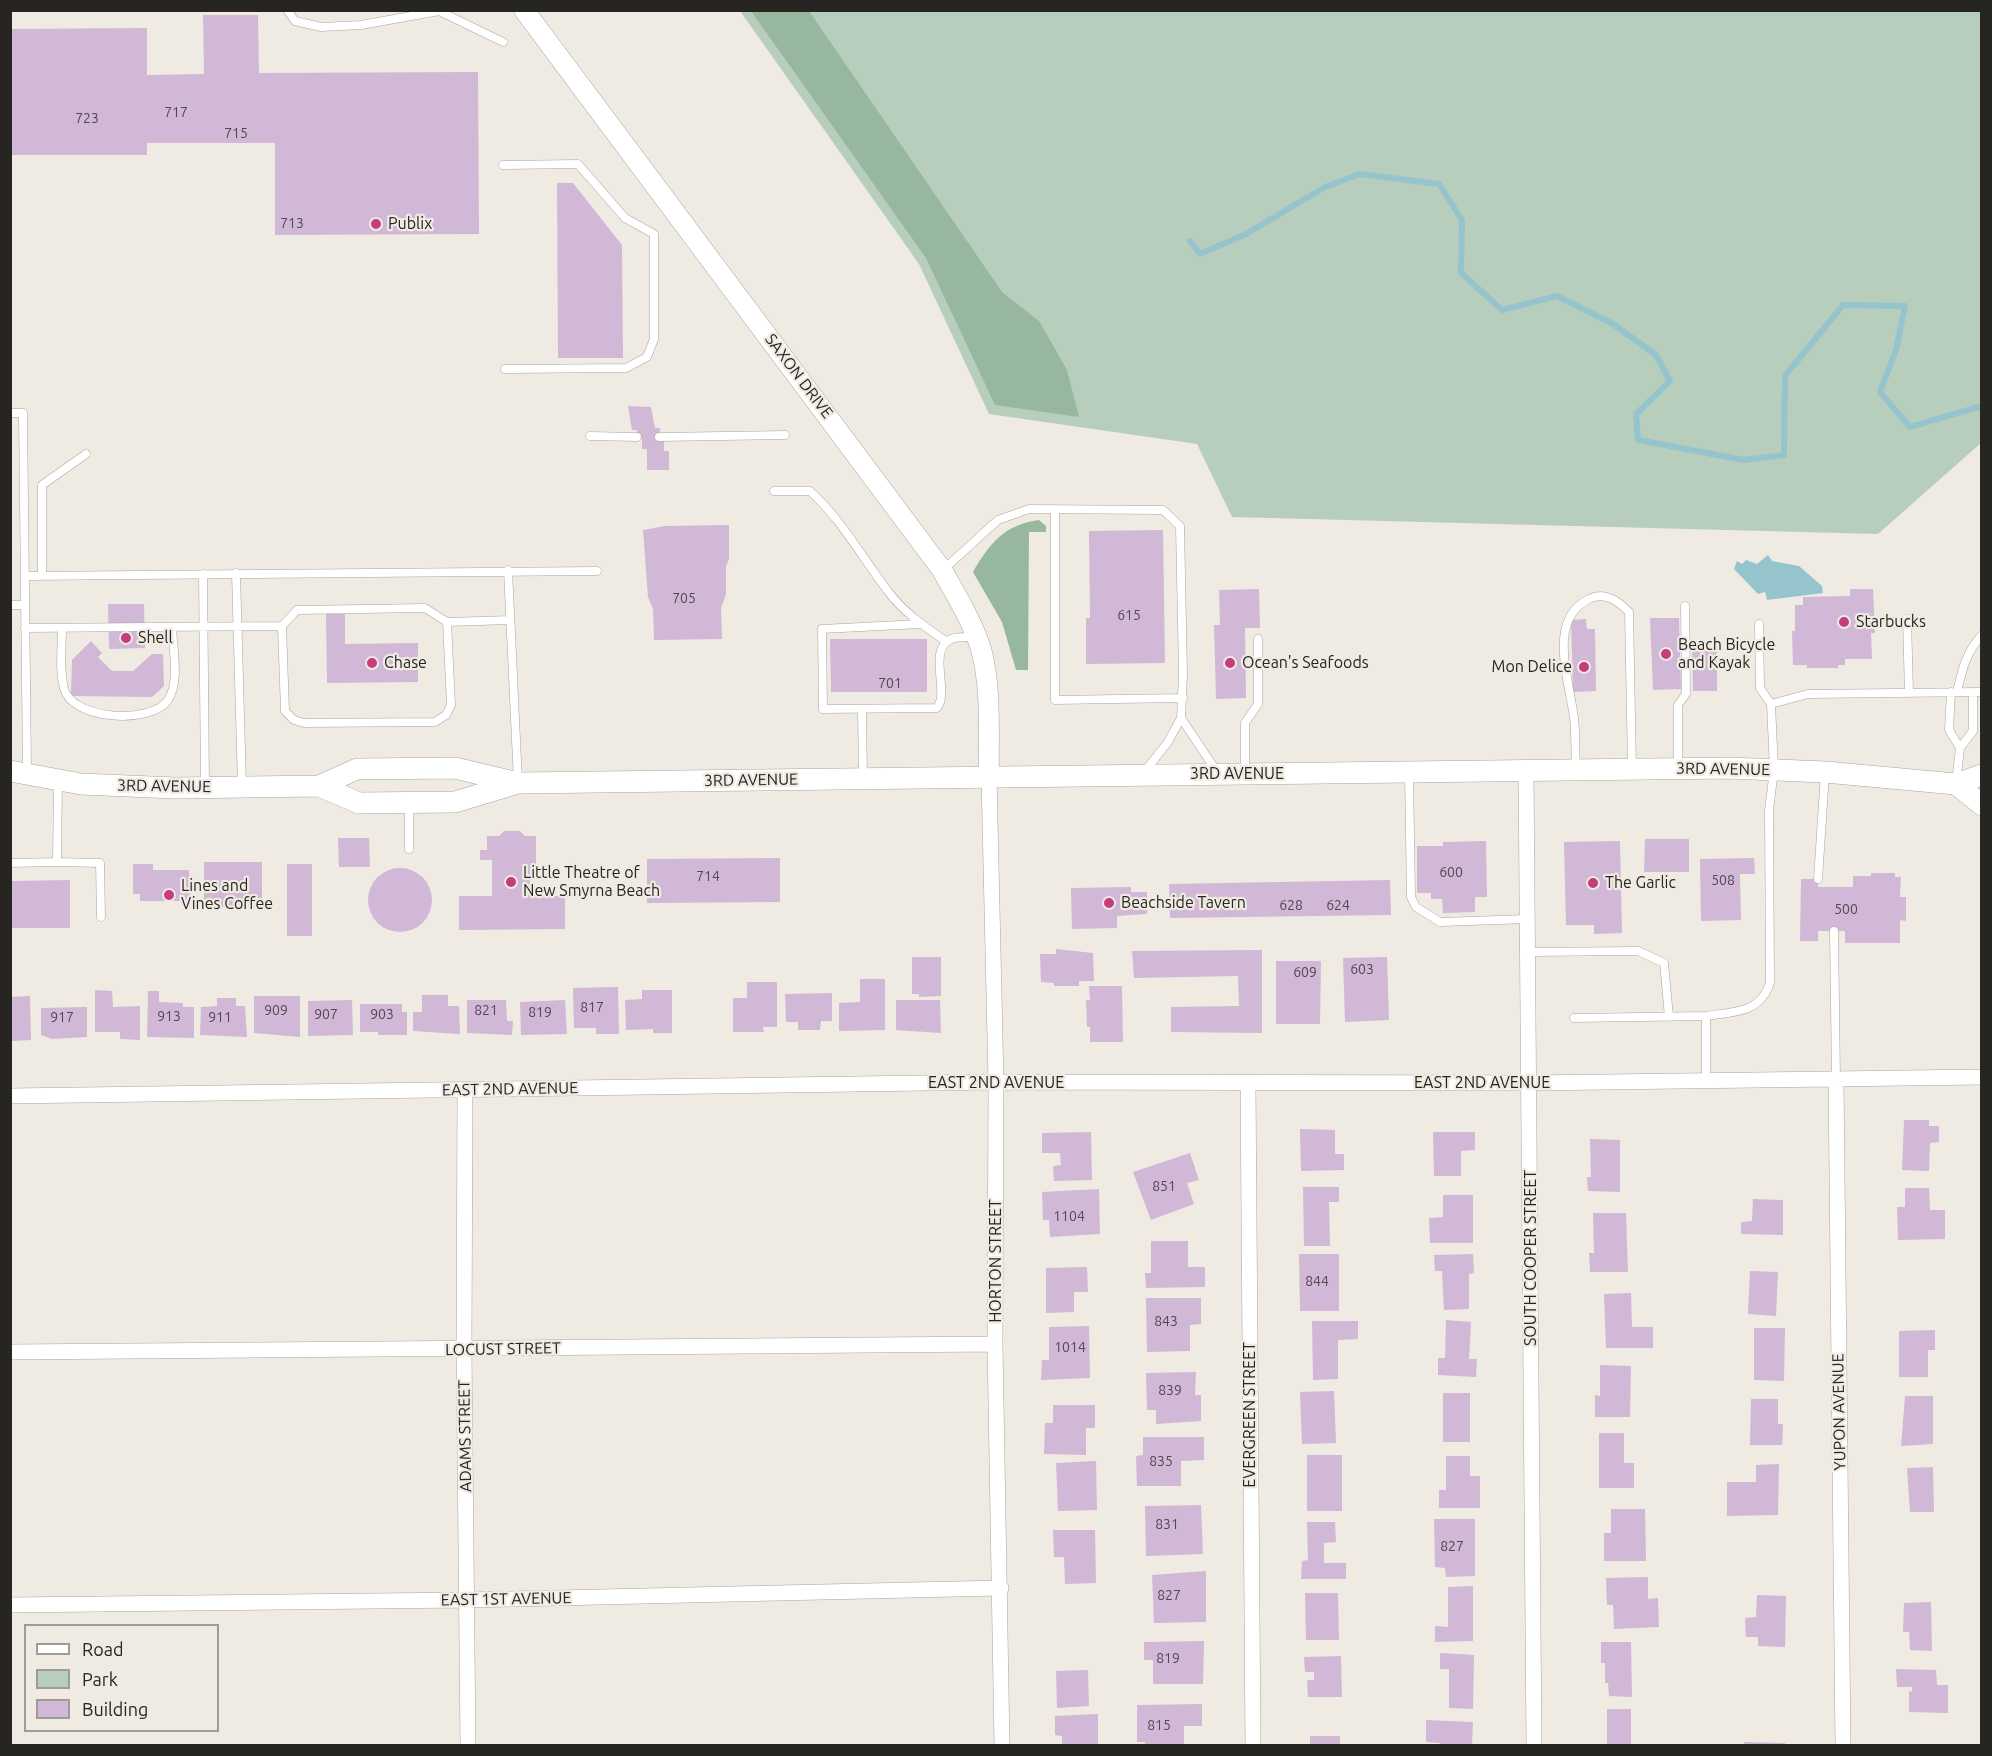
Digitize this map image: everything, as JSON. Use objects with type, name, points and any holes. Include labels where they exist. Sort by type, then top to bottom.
[{"type":"main road","name":"3RD AVENUE","points":[[19,773],[58,780],[126,787],[205,788],[319,786],[357,769],[455,768],[518,783],[1678,769],[1826,772],[1956,784],[1982,775]]},
{"type":"main road","name":"3RD AVENUE","points":[[319,786],[359,803],[455,802],[518,783]]},
{"type":"main road","points":[[1956,784],[1982,805]]},
{"type":"street","name":"SAXON DRIVE","points":[[524,10],[942,570],[977,637],[985,671],[988,697],[989,777]]},
{"type":"street","name":"SOUTH COOPER STREET","points":[[1526,771],[1534,1746]]},
{"type":"street","name":"HORTON STREET","points":[[989,777],[996,1082],[995,1344],[1002,1746]]},
{"type":"street","name":"EAST 2ND AVENUE","points":[[10,1096],[996,1082],[1530,1083],[1982,1077]]},
{"type":"street","name":"YUPON AVENUE","points":[[1836,1079],[1842,1746]]},
{"type":"street","name":"EVERGREEN STREET","points":[[1248,1084],[1253,1746]]},
{"type":"street","name":"ADAMS STREET","points":[[465,1090],[464,1350],[468,1746]]},
{"type":"street","name":"LOCUST STREET","points":[[10,1352],[995,1344]]},
{"type":"street","name":"EAST 1ST AVENUE","points":[[10,1605],[466,1600],[1001,1588]]},
{"type":"lane","points":[[287,10],[294,21],[321,27],[361,25],[439,11],[503,42]]},
{"type":"lane","points":[[503,165],[579,164],[625,218],[654,234],[654,339],[647,357],[626,368],[505,369]]},
{"type":"lane","points":[[10,413],[23,413],[25,628],[19,773]]},
{"type":"lane","points":[[659,437],[784,435]]},
{"type":"lane","points":[[590,436],[637,437]]},
{"type":"lane","points":[[42,575],[42,485],[87,454]]},
{"type":"lane","points":[[774,491],[810,491],[832,511],[889,592],[920,624],[947,642]]},
{"type":"lane","points":[[1055,508],[1055,700],[1183,698]]},
{"type":"lane","points":[[942,570],[998,520],[1029,509],[1163,510],[1180,526],[1183,698],[1181,718],[1168,742],[1141,775]]},
{"type":"lane","points":[[508,570],[518,783]]},
{"type":"lane","points":[[25,576],[597,571]]},
{"type":"lane","points":[[236,573],[242,787]]},
{"type":"lane","points":[[203,574],[205,788]]},
{"type":"lane","points":[[1576,770],[1574,717],[1568,695],[1564,647],[1568,619],[1581,602],[1596,596],[1616,599],[1629,612],[1632,769]]},
{"type":"lane","points":[[10,605],[25,605]]},
{"type":"lane","points":[[1678,769],[1678,705],[1686,694],[1685,606]]},
{"type":"lane","points":[[25,628],[282,626],[297,610],[425,609],[447,622],[510,620]]},
{"type":"lane","points":[[1907,619],[1909,693]]},
{"type":"lane","points":[[282,626],[285,711],[294,720],[304,723],[435,722],[446,715],[451,705],[447,622]]},
{"type":"lane","points":[[920,624],[822,629],[823,710],[937,708],[941,700],[940,657],[947,642],[953,638],[977,637]]},
{"type":"lane","points":[[1574,1018],[1706,1016],[1756,1005],[1767,993],[1770,982],[1771,921],[1769,810],[1774,770],[1770,704],[1760,688],[1759,624]]},
{"type":"lane","points":[[62,628],[64,689],[72,703],[87,712],[135,715],[154,711],[166,703],[174,689],[172,628]]},
{"type":"lane","points":[[1960,748],[1949,730],[1954,692],[1969,650],[1982,635]]},
{"type":"lane","points":[[1245,774],[1245,723],[1258,704],[1258,639]]},
{"type":"lane","points":[[1770,704],[1809,694],[1977,692],[1973,731],[1960,748],[1956,784]]},
{"type":"lane","points":[[862,711],[863,779]]},
{"type":"lane","points":[[1181,718],[1218,774]]},
{"type":"lane","points":[[1409,772],[1412,897],[1416,907],[1440,922],[1528,919]]},
{"type":"lane","points":[[1818,879],[1826,772]]},
{"type":"lane","points":[[57,862],[58,780]]},
{"type":"lane","points":[[409,802],[409,849]]},
{"type":"lane","points":[[10,862],[100,863],[101,917]]},
{"type":"lane","points":[[1834,931],[1836,1079]]},
{"type":"lane","points":[[1528,952],[1638,951],[1664,963],[1669,1017]]},
{"type":"lane","points":[[1706,1016],[1706,1080]]},
{"type":"green space","points":[[740,11],[1981,11],[1981,443],[1878,534],[1232,517],[1197,444],[989,414],[919,264]]},
{"type":"green space","points":[[751,11],[809,11],[1002,292],[1039,321],[1067,370],[1079,417],[995,405],[926,258]]},
{"type":"green space","points":[[1039,520],[1046,526],[1046,532],[1029,532],[1028,670],[1016,670],[1002,622],[973,572],[999,537],[1017,526]]},
{"type":"water","points":[[1768,555],[1772,561],[1799,566],[1822,586],[1823,593],[1767,600],[1765,592],[1758,594],[1734,569],[1737,561],[1742,564],[1746,560],[1757,564]]},
{"type":"building","points":[[203,15],[258,15],[259,73],[478,72],[479,234],[275,235],[275,143],[147,143],[147,155],[10,155],[10,29],[147,28],[147,75],[204,74]]},
{"type":"building","points":[[557,183],[573,183],[622,245],[623,358],[558,358]]},
{"type":"building","points":[[628,406],[651,407],[655,428],[660,428],[659,440],[664,440],[664,451],[669,451],[669,470],[647,470],[647,449],[642,449],[642,439],[637,439],[637,430],[632,430]]},
{"type":"building","points":[[729,525],[726,594],[721,608],[722,639],[654,640],[653,609],[648,597],[643,530],[665,526]]},
{"type":"building","points":[[1163,530],[1165,663],[1086,664],[1086,618],[1090,618],[1089,531]]},
{"type":"building","name":"Ocean's Seafoods","points":[[1259,589],[1260,628],[1245,628],[1246,698],[1216,699],[1214,625],[1220,625],[1219,590]]},
{"type":"building","points":[[1850,589],[1873,589],[1875,633],[1871,633],[1872,659],[1845,659],[1845,665],[1838,665],[1838,668],[1807,668],[1807,665],[1793,665],[1792,631],[1795,631],[1795,605],[1803,605],[1803,597],[1850,596]]},
{"type":"building","points":[[108,604],[144,604],[145,648],[109,649]]},
{"type":"building","name":"Chase","points":[[326,614],[345,614],[345,644],[418,643],[418,682],[327,683]]},
{"type":"building","name":"Beach Bicycle and Kayak","points":[[1650,618],[1679,618],[1681,689],[1653,690]]},
{"type":"building","name":"Mon Delice","points":[[1586,619],[1587,629],[1595,629],[1596,691],[1573,692],[1571,620]]},
{"type":"building","points":[[830,639],[927,639],[927,692],[831,692]]},
{"type":"building","points":[[91,641],[102,653],[98,657],[112,671],[133,671],[152,654],[163,654],[164,686],[152,697],[71,696],[72,660]]},
{"type":"building","points":[[1692,647],[1717,647],[1717,691],[1693,691]]},
{"type":"building","name":"Little Theatre of New Smyrna Beach","points":[[504,831],[520,831],[525,836],[536,836],[536,869],[530,869],[530,896],[565,896],[565,929],[459,930],[459,896],[492,896],[492,860],[480,860],[480,850],[487,850],[487,836],[499,836]]},
{"type":"building","points":[[338,838],[369,838],[370,867],[339,867]]},
{"type":"building","points":[[1645,839],[1689,839],[1689,872],[1644,872]]},
{"type":"building","points":[[1486,841],[1487,897],[1475,897],[1475,912],[1443,913],[1442,899],[1431,899],[1431,893],[1417,893],[1417,846],[1443,846],[1443,842]]},
{"type":"building","name":"The Garlic","points":[[1620,841],[1622,933],[1594,934],[1594,925],[1566,925],[1564,842]]},
{"type":"building","points":[[780,858],[780,902],[647,903],[647,859]]},
{"type":"building","points":[[1754,858],[1755,874],[1740,874],[1741,920],[1701,921],[1700,859]]},
{"type":"building","points":[[204,862],[262,862],[262,907],[204,907]]},
{"type":"building","points":[[133,864],[153,864],[153,870],[189,870],[190,901],[140,901],[140,894],[133,894]]},
{"type":"building","points":[[287,864],[312,864],[312,936],[287,936]]},
{"type":"building","points":[[394,868],[406,868],[423,877],[430,888],[432,900],[430,912],[423,923],[406,932],[394,932],[382,927],[373,918],[368,906],[368,894],[373,882],[382,873]]},
{"type":"building","points":[[1871,873],[1895,873],[1895,877],[1901,877],[1900,897],[1906,897],[1906,921],[1900,920],[1900,943],[1845,943],[1845,931],[1818,931],[1818,941],[1800,941],[1801,879],[1818,879],[1818,887],[1853,887],[1853,876],[1871,876]]},
{"type":"building","points":[[70,880],[70,928],[10,928],[10,881]]},
{"type":"building","points":[[1390,880],[1391,915],[1170,918],[1169,884]]},
{"type":"building","name":"Beachside Tavern","points":[[1131,887],[1131,892],[1147,892],[1147,914],[1117,916],[1117,928],[1072,929],[1071,888]]},
{"type":"building","points":[[1056,949],[1093,953],[1094,981],[1079,981],[1079,986],[1054,986],[1054,983],[1041,982],[1040,954],[1056,954]]},
{"type":"building","points":[[1262,950],[1262,1033],[1171,1032],[1171,1007],[1239,1006],[1238,976],[1134,978],[1132,951]]},
{"type":"building","points":[[912,957],[941,957],[941,996],[919,997],[919,994],[912,994]]},
{"type":"building","points":[[1387,957],[1389,1020],[1345,1022],[1343,958]]},
{"type":"building","points":[[1276,961],[1321,961],[1320,1024],[1276,1024]]},
{"type":"building","points":[[860,979],[885,979],[885,1030],[839,1031],[839,1003],[860,1002]]},
{"type":"building","points":[[747,982],[777,982],[777,1027],[763,1027],[764,1032],[733,1032],[733,998],[747,998]]},
{"type":"building","points":[[1089,986],[1122,986],[1123,1042],[1090,1042],[1086,1000],[1090,1000]]},
{"type":"building","points":[[618,987],[619,1034],[596,1034],[596,1028],[574,1028],[573,988]]},
{"type":"building","points":[[95,990],[112,991],[113,1007],[140,1006],[140,1040],[120,1039],[120,1032],[95,1032]]},
{"type":"building","points":[[642,990],[672,990],[672,1033],[653,1033],[653,1029],[626,1030],[625,1000],[642,999]]},
{"type":"building","points":[[148,991],[159,991],[159,1002],[183,1003],[183,1007],[194,1007],[194,1038],[147,1037]]},
{"type":"building","points":[[832,993],[832,1021],[821,1021],[820,1030],[798,1030],[798,1022],[786,1022],[785,994]]},
{"type":"building","points":[[422,995],[448,995],[448,1006],[459,1006],[460,1034],[413,1031],[413,1012],[422,1012]]},
{"type":"building","points":[[30,996],[31,1040],[12,1041],[10,997]]},
{"type":"building","points":[[254,996],[300,996],[300,1037],[254,1033]]},
{"type":"building","points":[[217,998],[236,998],[236,1006],[245,1006],[247,1037],[200,1035],[201,1007],[217,1006]]},
{"type":"building","points":[[352,1000],[353,1035],[308,1036],[308,1001]]},
{"type":"building","points":[[467,1000],[506,1000],[507,1021],[513,1021],[512,1035],[467,1033]]},
{"type":"building","points":[[565,1000],[567,1034],[521,1035],[520,1002]]},
{"type":"building","points":[[896,1000],[940,1000],[941,1033],[896,1030]]},
{"type":"building","points":[[360,1004],[402,1004],[402,1012],[407,1012],[407,1035],[378,1035],[378,1032],[360,1032]]},
{"type":"building","points":[[87,1007],[87,1037],[52,1039],[41,1035],[41,1008]]},
{"type":"building","points":[[1904,1120],[1929,1120],[1929,1126],[1939,1126],[1939,1142],[1930,1143],[1929,1171],[1902,1170]]},
{"type":"building","points":[[1300,1129],[1335,1130],[1335,1154],[1344,1154],[1344,1170],[1301,1171]]},
{"type":"building","points":[[1091,1132],[1092,1180],[1054,1181],[1053,1166],[1061,1165],[1060,1153],[1042,1153],[1042,1133]]},
{"type":"building","points":[[1433,1132],[1475,1132],[1475,1150],[1461,1151],[1461,1176],[1434,1176]]},
{"type":"building","points":[[1590,1139],[1620,1140],[1620,1192],[1588,1191],[1587,1177],[1591,1177]]},
{"type":"building","points":[[1190,1153],[1199,1180],[1187,1183],[1194,1204],[1151,1220],[1133,1172]]},
{"type":"building","points":[[1303,1187],[1339,1187],[1339,1202],[1329,1202],[1330,1246],[1304,1246]]},
{"type":"building","points":[[1905,1188],[1929,1188],[1930,1210],[1945,1210],[1945,1239],[1898,1240],[1897,1207],[1905,1207]]},
{"type":"building","points":[[1099,1189],[1100,1234],[1050,1237],[1049,1220],[1043,1220],[1042,1192]]},
{"type":"building","points":[[1443,1195],[1473,1195],[1473,1243],[1430,1243],[1429,1218],[1443,1217]]},
{"type":"building","points":[[1753,1199],[1783,1200],[1783,1235],[1741,1234],[1741,1222],[1752,1221]]},
{"type":"building","points":[[1593,1213],[1626,1213],[1628,1272],[1590,1272],[1589,1253],[1594,1253]]},
{"type":"building","points":[[1151,1241],[1188,1241],[1188,1267],[1205,1267],[1205,1287],[1146,1288],[1145,1273],[1151,1273]]},
{"type":"building","points":[[1299,1254],[1339,1254],[1339,1311],[1300,1311]]},
{"type":"building","points":[[1473,1254],[1474,1273],[1469,1274],[1469,1309],[1444,1310],[1442,1271],[1435,1271],[1434,1255]]},
{"type":"building","points":[[1087,1267],[1088,1292],[1074,1292],[1074,1312],[1046,1313],[1046,1268]]},
{"type":"building","points":[[1750,1271],[1778,1272],[1776,1316],[1748,1314]]},
{"type":"building","points":[[1631,1293],[1632,1327],[1653,1327],[1653,1348],[1606,1348],[1604,1294]]},
{"type":"building","points":[[1146,1298],[1201,1298],[1201,1324],[1190,1325],[1190,1351],[1147,1352]]},
{"type":"building","points":[[1446,1320],[1471,1322],[1469,1359],[1477,1359],[1476,1377],[1438,1375],[1438,1358],[1445,1358]]},
{"type":"building","points":[[1312,1321],[1358,1321],[1358,1339],[1338,1340],[1338,1379],[1313,1380]]},
{"type":"building","points":[[1089,1326],[1090,1378],[1041,1380],[1042,1360],[1049,1360],[1049,1327]]},
{"type":"building","points":[[1754,1328],[1785,1328],[1784,1381],[1754,1380]]},
{"type":"building","points":[[1935,1330],[1935,1350],[1928,1350],[1928,1377],[1899,1377],[1899,1331]]},
{"type":"building","points":[[1600,1365],[1631,1366],[1630,1417],[1595,1417],[1595,1395],[1600,1396]]},
{"type":"building","points":[[1196,1372],[1195,1395],[1201,1395],[1201,1421],[1156,1424],[1156,1410],[1147,1410],[1146,1373]]},
{"type":"building","points":[[1334,1391],[1336,1443],[1302,1444],[1300,1392]]},
{"type":"building","points":[[1443,1393],[1470,1393],[1470,1442],[1443,1442]]},
{"type":"building","points":[[1905,1396],[1933,1396],[1933,1444],[1901,1446]]},
{"type":"building","points":[[1751,1399],[1778,1399],[1778,1424],[1783,1424],[1782,1445],[1750,1445]]},
{"type":"building","points":[[1053,1405],[1095,1405],[1095,1428],[1086,1428],[1086,1455],[1044,1454],[1045,1423],[1053,1423]]},
{"type":"building","points":[[1599,1433],[1624,1433],[1624,1463],[1634,1463],[1634,1488],[1599,1488]]},
{"type":"building","points":[[1143,1437],[1204,1437],[1204,1460],[1181,1461],[1181,1486],[1137,1486],[1136,1456],[1143,1455]]},
{"type":"building","points":[[1307,1455],[1342,1455],[1342,1511],[1307,1511]]},
{"type":"building","points":[[1446,1456],[1470,1456],[1470,1476],[1480,1476],[1480,1508],[1439,1508],[1439,1490],[1446,1490]]},
{"type":"building","points":[[1096,1461],[1097,1510],[1058,1511],[1056,1463]]},
{"type":"building","points":[[1779,1464],[1778,1515],[1727,1516],[1727,1482],[1756,1482],[1756,1465]]},
{"type":"building","points":[[1933,1467],[1934,1512],[1910,1512],[1907,1468]]},
{"type":"building","points":[[1201,1505],[1203,1554],[1146,1556],[1145,1506]]},
{"type":"building","points":[[1611,1509],[1645,1509],[1646,1561],[1604,1561],[1604,1533],[1611,1533]]},
{"type":"building","points":[[1434,1519],[1475,1519],[1475,1576],[1446,1577],[1445,1568],[1435,1567]]},
{"type":"building","points":[[1307,1522],[1335,1522],[1336,1542],[1324,1543],[1324,1563],[1346,1563],[1346,1579],[1301,1579],[1302,1561],[1308,1560]]},
{"type":"building","points":[[1053,1530],[1095,1530],[1096,1583],[1065,1584],[1064,1557],[1054,1557]]},
{"type":"building","points":[[1206,1571],[1206,1622],[1154,1623],[1152,1575]]},
{"type":"building","points":[[1648,1577],[1648,1599],[1658,1598],[1659,1627],[1614,1629],[1613,1605],[1607,1605],[1606,1578]]},
{"type":"building","points":[[1473,1586],[1473,1641],[1435,1642],[1435,1626],[1448,1627],[1448,1587]]},
{"type":"building","points":[[1305,1593],[1338,1593],[1339,1640],[1306,1640]]},
{"type":"building","points":[[1757,1595],[1786,1596],[1785,1647],[1758,1646],[1758,1637],[1746,1637],[1745,1618],[1756,1617]]},
{"type":"building","points":[[1931,1602],[1932,1651],[1910,1650],[1909,1632],[1903,1632],[1904,1603]]},
{"type":"building","points":[[1204,1641],[1203,1684],[1153,1684],[1153,1660],[1144,1660],[1144,1642]]},
{"type":"building","points":[[1601,1642],[1631,1642],[1632,1697],[1609,1696],[1608,1683],[1605,1683],[1605,1663],[1601,1663]]},
{"type":"building","points":[[1440,1653],[1474,1655],[1473,1709],[1449,1708],[1449,1669],[1440,1669]]},
{"type":"building","points":[[1341,1656],[1342,1697],[1308,1697],[1307,1680],[1314,1680],[1314,1672],[1305,1672],[1304,1657]]},
{"type":"building","points":[[1896,1669],[1936,1670],[1937,1685],[1948,1685],[1948,1713],[1909,1712],[1909,1691],[1912,1692],[1912,1687],[1897,1687]]},
{"type":"building","points":[[1088,1670],[1089,1706],[1057,1708],[1056,1671]]},
{"type":"building","points":[[1202,1704],[1202,1726],[1184,1726],[1184,1746],[1145,1746],[1145,1742],[1137,1742],[1137,1705]]},
{"type":"building","points":[[1607,1709],[1631,1709],[1631,1746],[1607,1746]]},
{"type":"building","points":[[1098,1714],[1098,1746],[1062,1746],[1062,1736],[1055,1735],[1055,1716]]},
{"type":"building","points":[[1426,1720],[1473,1722],[1472,1746],[1440,1746],[1440,1743],[1426,1742]]},
{"type":"building","points":[[1310,1736],[1340,1736],[1340,1746],[1310,1746]]},
{"type":"building","points":[[1744,1742],[1785,1743],[1785,1746],[1745,1746]]},
{"type":"waterway","points":[[1190,241],[1200,254],[1246,234],[1325,187],[1360,174],[1439,184],[1462,220],[1461,273],[1502,310],[1557,296],[1613,324],[1656,355],[1670,381],[1636,414],[1638,440],[1744,460],[1784,455],[1785,376],[1843,305],[1905,306],[1896,350],[1880,392],[1910,427],[1982,406]]},
{"type":"place","name":"Publix","points":[[376,224]]},
{"type":"place","name":"Starbucks","points":[[1844,622]]},
{"type":"place","name":"Shell","points":[[126,638]]},
{"type":"place","name":"Beach Bicycle and Kayak","points":[[1666,654]]},
{"type":"place","name":"Chase","points":[[372,663]]},
{"type":"place","name":"Ocean's Seafoods","points":[[1230,663]]},
{"type":"place","name":"Mon Delice","points":[[1584,667]]},
{"type":"place","name":"Little Theatre of New Smyrna Beach","points":[[511,882]]},
{"type":"place","name":"The Garlic","points":[[1593,883]]},
{"type":"place","name":"Lines and Vines Coffee","points":[[169,895]]},
{"type":"place","name":"Beachside Tavern","points":[[1109,903]]}]
